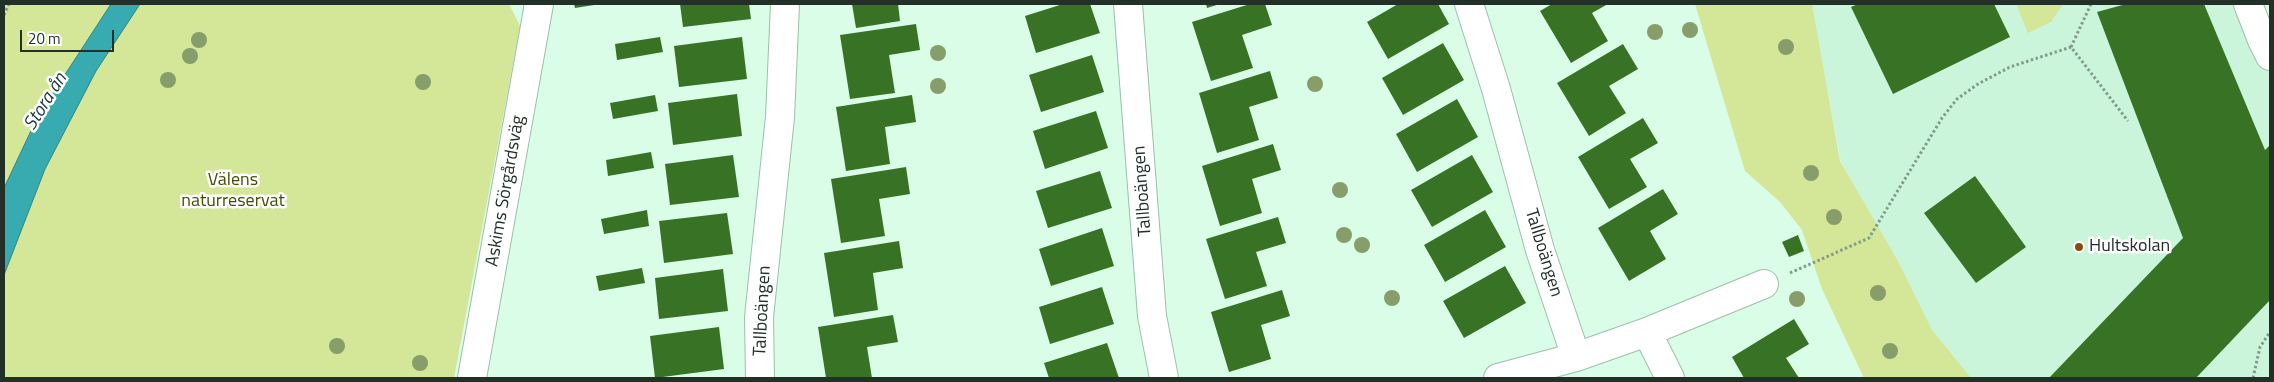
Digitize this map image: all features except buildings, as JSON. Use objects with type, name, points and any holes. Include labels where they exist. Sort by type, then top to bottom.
[{"type":"street","name":"Askims Sörgårdsväg","points":[[472,378],[540,4]]},
{"type":"street","name":"Tallboängen","points":[[760,378],[759,317],[780,117],[785,4]]},
{"type":"street","name":"Tallboängen","points":[[1128,4],[1152,316],[1164,378]]},
{"type":"street","name":"Tallboängen","points":[[1469,4],[1496,89],[1540,250],[1576,357]]},
{"type":"street","points":[[2248,4],[2270,56]]},
{"type":"street","points":[[1498,378],[1576,357],[1647,332],[1764,284]]},
{"type":"street","points":[[1647,332],[1670,378]]},
{"type":"path","points":[[4,15],[9,4]]},
{"type":"path","points":[[1764,284],[1869,238],[1942,118],[1957,99],[1978,84],[2010,67],[2071,47],[2091,4]]},
{"type":"path","points":[[2071,47],[2128,121]]},
{"type":"path","points":[[2253,378],[2260,347],[2270,332]]},
{"type":"shaded area","name":"Hultskolan","points":[[1811,4],[2238,4],[2270,69],[2270,378],[1970,378],[1933,332],[1841,162]]},
{"type":"green space","name":"Välens naturreservat","points":[[4,4],[509,4],[520,26],[454,378],[4,378]]},
{"type":"green space","points":[[1695,4],[1812,4],[1840,161],[1899,263],[1932,330],[1971,378],[1864,378],[1822,289],[1802,230],[1780,202],[1745,171]]},
{"type":"green space","points":[[2016,4],[2063,4],[2051,22],[2028,33]]},
{"type":"water","points":[[111,4],[140,4],[96,71],[45,169],[4,275],[4,188],[38,116]]},
{"type":"place","name":"Hultskolan","points":[[2079,247]]},
{"type":"water label","name":"Stora ån","points":[[46,102]]}]
